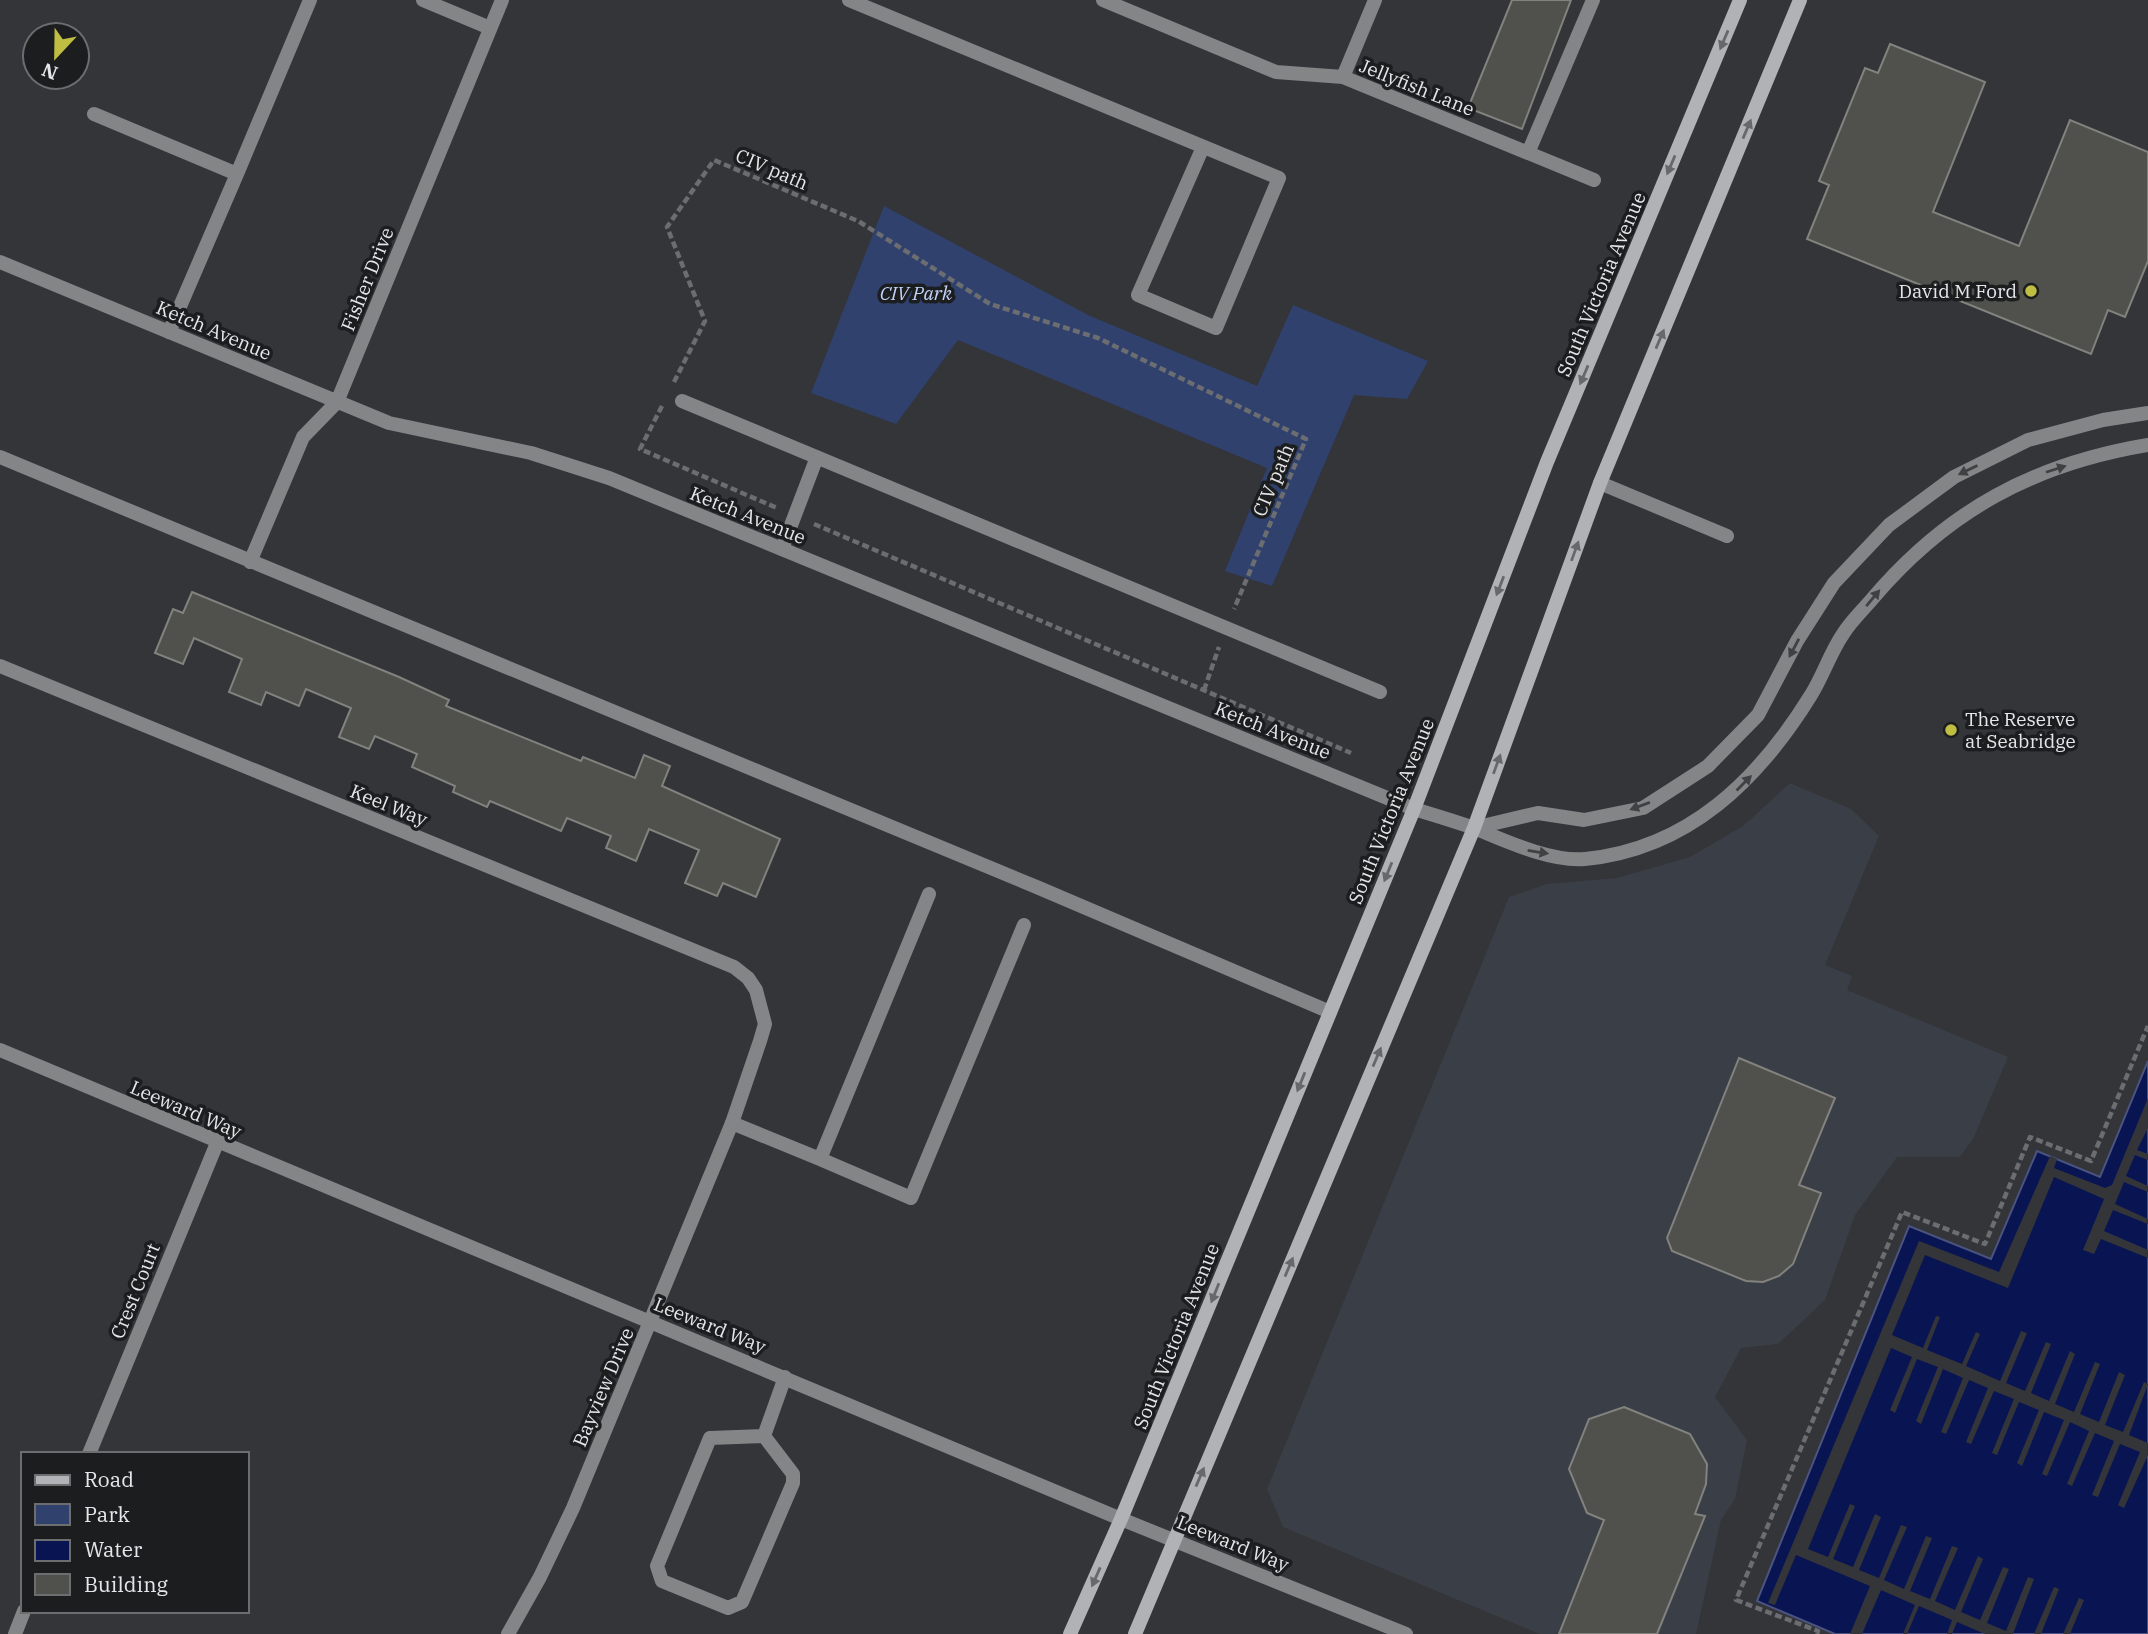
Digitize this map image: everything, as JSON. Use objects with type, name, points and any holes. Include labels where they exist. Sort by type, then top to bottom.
[{"type":"main road","name":"South Victoria Avenue","points":[[1070,1634],[1121,1519],[1414,809],[1547,462],[1740,0]]},
{"type":"main road","points":[[1135,1634],[1474,828],[1600,484],[1800,0]]},
{"type":"street","points":[[169,332],[310,0]]},
{"type":"street","points":[[423,0],[490,28]]},
{"type":"street","name":"Fisher Drive","points":[[250,562],[303,437],[337,402],[502,0]]},
{"type":"street","points":[[849,0],[1279,178],[1216,328],[1138,295],[1203,147]]},
{"type":"street","name":"Jellyfish Lane","points":[[1103,0],[1276,72],[1343,77],[1594,180]]},
{"type":"street","points":[[1343,77],[1375,0]]},
{"type":"street","points":[[1528,153],[1593,0]]},
{"type":"street","points":[[94,114],[237,174]]},
{"type":"street","name":"Ketch Avenue","points":[[0,262],[389,423],[531,453],[609,478],[1414,809],[1474,828],[1523,849],[1584,859],[1653,843],[1723,804],[1774,753],[1813,693],[1843,634],[1895,573],[1956,517],[2028,478],[2108,451],[2148,445]]},
{"type":"street","points":[[682,401],[1380,692]]},
{"type":"street","points":[[1474,828],[1538,813],[1584,820],[1643,808],[1708,766],[1759,715],[1797,641],[1834,583],[1889,525],[1954,477],[2028,440],[2103,419],[2148,412]]},
{"type":"street","points":[[0,457],[1040,888],[1330,1012]]},
{"type":"street","points":[[782,549],[817,457]]},
{"type":"street","points":[[1600,484],[1727,536]]},
{"type":"street","name":"Keel Way","points":[[0,666],[734,967],[748,978],[756,989]]},
{"type":"street","points":[[820,1159],[929,894]]},
{"type":"street","points":[[732,1123],[911,1198],[1024,925]]},
{"type":"street","name":"Bayview Drive","points":[[508,1634],[540,1577],[573,1508],[652,1323],[732,1123],[765,1024],[756,989]]},
{"type":"street","name":"Leeward Way","points":[[0,1050],[1121,1519],[1406,1634]]},
{"type":"street","name":"Crest Court","points":[[90,1452],[217,1143]]},
{"type":"street","points":[[764,1436],[785,1377]]},
{"type":"street","points":[[764,1436],[793,1474],[793,1483],[742,1602],[728,1608],[662,1581],[657,1566],[710,1438],[764,1436]]},
{"type":"street","points":[[15,1634],[23,1613]]},
{"type":"path","name":"CIV path","points":[[672,386],[705,321],[667,227],[714,160],[858,221],[990,304],[1098,338],[1306,439],[1226,628],[1204,690]]},
{"type":"path","points":[[667,397],[640,449],[1351,753]]},
{"type":"path","points":[[1816,1634],[1818,1631],[1737,1600],[1902,1212],[1985,1244],[2030,1137],[2091,1161],[2148,1026]]},
{"type":"shaded area","points":[[1790,783],[1851,809],[1879,836],[1825,965],[1852,976],[1847,990],[2008,1057],[1974,1137],[1960,1157],[1897,1157],[1855,1215],[1825,1300],[1778,1344],[1741,1348],[1715,1397],[1747,1440],[1735,1499],[1721,1520],[1696,1634],[1540,1634],[1283,1527],[1267,1489],[1509,897],[1547,884],[1617,878],[1690,857],[1743,826]]},
{"type":"green space","name":"CIV Park","points":[[884,206],[1088,315],[1257,386],[1293,305],[1428,361],[1407,399],[1354,395],[1272,586],[1225,571],[1267,468],[958,340],[896,424],[811,393]]},
{"type":"water","points":[[2148,1061],[2148,1634],[1835,1634],[1757,1601],[1909,1226],[1991,1259],[2037,1151],[2100,1177]]},
{"type":"pier","points":[[2148,1098],[2148,1128],[2137,1150],[2148,1154],[2148,1160],[2135,1155],[2126,1176],[2148,1186],[2148,1192],[2124,1182],[2115,1204],[2148,1219],[2148,1224],[2113,1210],[2104,1231],[2148,1250],[2148,1258],[2101,1239],[2094,1254],[2083,1250],[2104,1199],[2054,1177],[2008,1288],[1925,1255],[1892,1335],[1923,1348],[1936,1316],[1940,1317],[1927,1350],[1962,1364],[1976,1332],[1980,1334],[1966,1366],[2000,1381],[2021,1331],[2027,1333],[2006,1383],[2025,1391],[2046,1342],[2051,1344],[2031,1393],[2049,1401],[2070,1351],[2075,1354],[2055,1404],[2074,1412],[2095,1362],[2100,1364],[2080,1414],[2099,1422],[2119,1372],[2125,1375],[2105,1425],[2123,1432],[2144,1382],[2148,1384],[2129,1435],[2148,1443],[2148,1455],[2124,1508],[2118,1505],[2140,1452],[2120,1444],[2098,1497],[2092,1495],[2114,1441],[2095,1433],[2072,1486],[2067,1484],[2089,1431],[2070,1422],[2047,1476],[2042,1474],[2064,1420],[2044,1412],[2022,1466],[2017,1463],[2039,1410],[2019,1402],[1997,1455],[1992,1453],[2014,1399],[1994,1391],[1971,1444],[1966,1442],[1988,1388],[1969,1380],[1946,1434],[1941,1432],[1963,1378],[1943,1369],[1921,1424],[1916,1421],[1938,1367],[1917,1359],[1895,1413],[1890,1410],[1912,1357],[1891,1348],[1808,1549],[1828,1557],[1850,1504],[1855,1506],[1833,1559],[1853,1567],[1875,1514],[1881,1517],[1859,1570],[1879,1578],[1901,1525],[1907,1527],[1884,1580],[1904,1589],[1926,1536],[1932,1538],[1910,1591],[1930,1599],[1952,1546],[1958,1548],[1935,1601],[1955,1610],[1978,1556],[1983,1559],[1961,1612],[1980,1620],[2003,1567],[2009,1569],[1987,1623],[2006,1631],[2028,1577],[2034,1579],[2013,1634],[1985,1634],[1957,1622],[1952,1634],[1947,1634],[1952,1620],[1919,1606],[1907,1634],[1903,1634],[1915,1605],[1881,1590],[1862,1634],[1850,1634],[1870,1586],[1796,1555],[1775,1605],[1768,1603],[1919,1241],[1999,1272],[2050,1156],[2057,1159],[2054,1168],[2105,1188],[2112,1185]]},
{"type":"pier","points":[[2054,1587],[2059,1589],[2041,1634],[2034,1634]]},
{"type":"pier","points":[[2079,1598],[2084,1600],[2070,1634],[2063,1634]]},
{"type":"building","points":[[1512,0],[1571,0],[1522,129],[1468,108]]},
{"type":"building","points":[[1890,44],[1985,82],[1933,212],[2019,246],[2070,120],[2148,152],[2148,261],[2125,317],[2108,310],[2091,354],[1807,239],[1829,185],[1819,181],[1865,68],[1878,73]]},
{"type":"building","points":[[192,592],[399,677],[449,700],[446,706],[581,761],[583,757],[635,778],[644,755],[670,766],[662,786],[780,839],[756,897],[723,883],[717,896],[685,883],[699,850],[649,829],[636,861],[606,848],[611,836],[567,818],[561,831],[490,801],[487,807],[453,792],[455,786],[412,767],[417,754],[375,736],[369,749],[339,737],[351,708],[306,689],[299,706],[266,692],[261,705],[229,692],[242,659],[194,638],[183,664],[155,653],[173,609],[183,613]]},
{"type":"building","points":[[1739,1058],[1835,1098],[1799,1185],[1821,1193],[1793,1264],[1779,1276],[1763,1282],[1746,1281],[1672,1251],[1667,1238]]},
{"type":"building","points":[[1624,1407],[1690,1434],[1707,1464],[1706,1484],[1695,1514],[1705,1516],[1657,1634],[1559,1634],[1604,1520],[1587,1513],[1569,1469],[1589,1419]]},
{"type":"place","name":"David M Ford","points":[[2031,291]]},
{"type":"place","name":"The Reserve at Seabridge","points":[[1951,730]]}]
